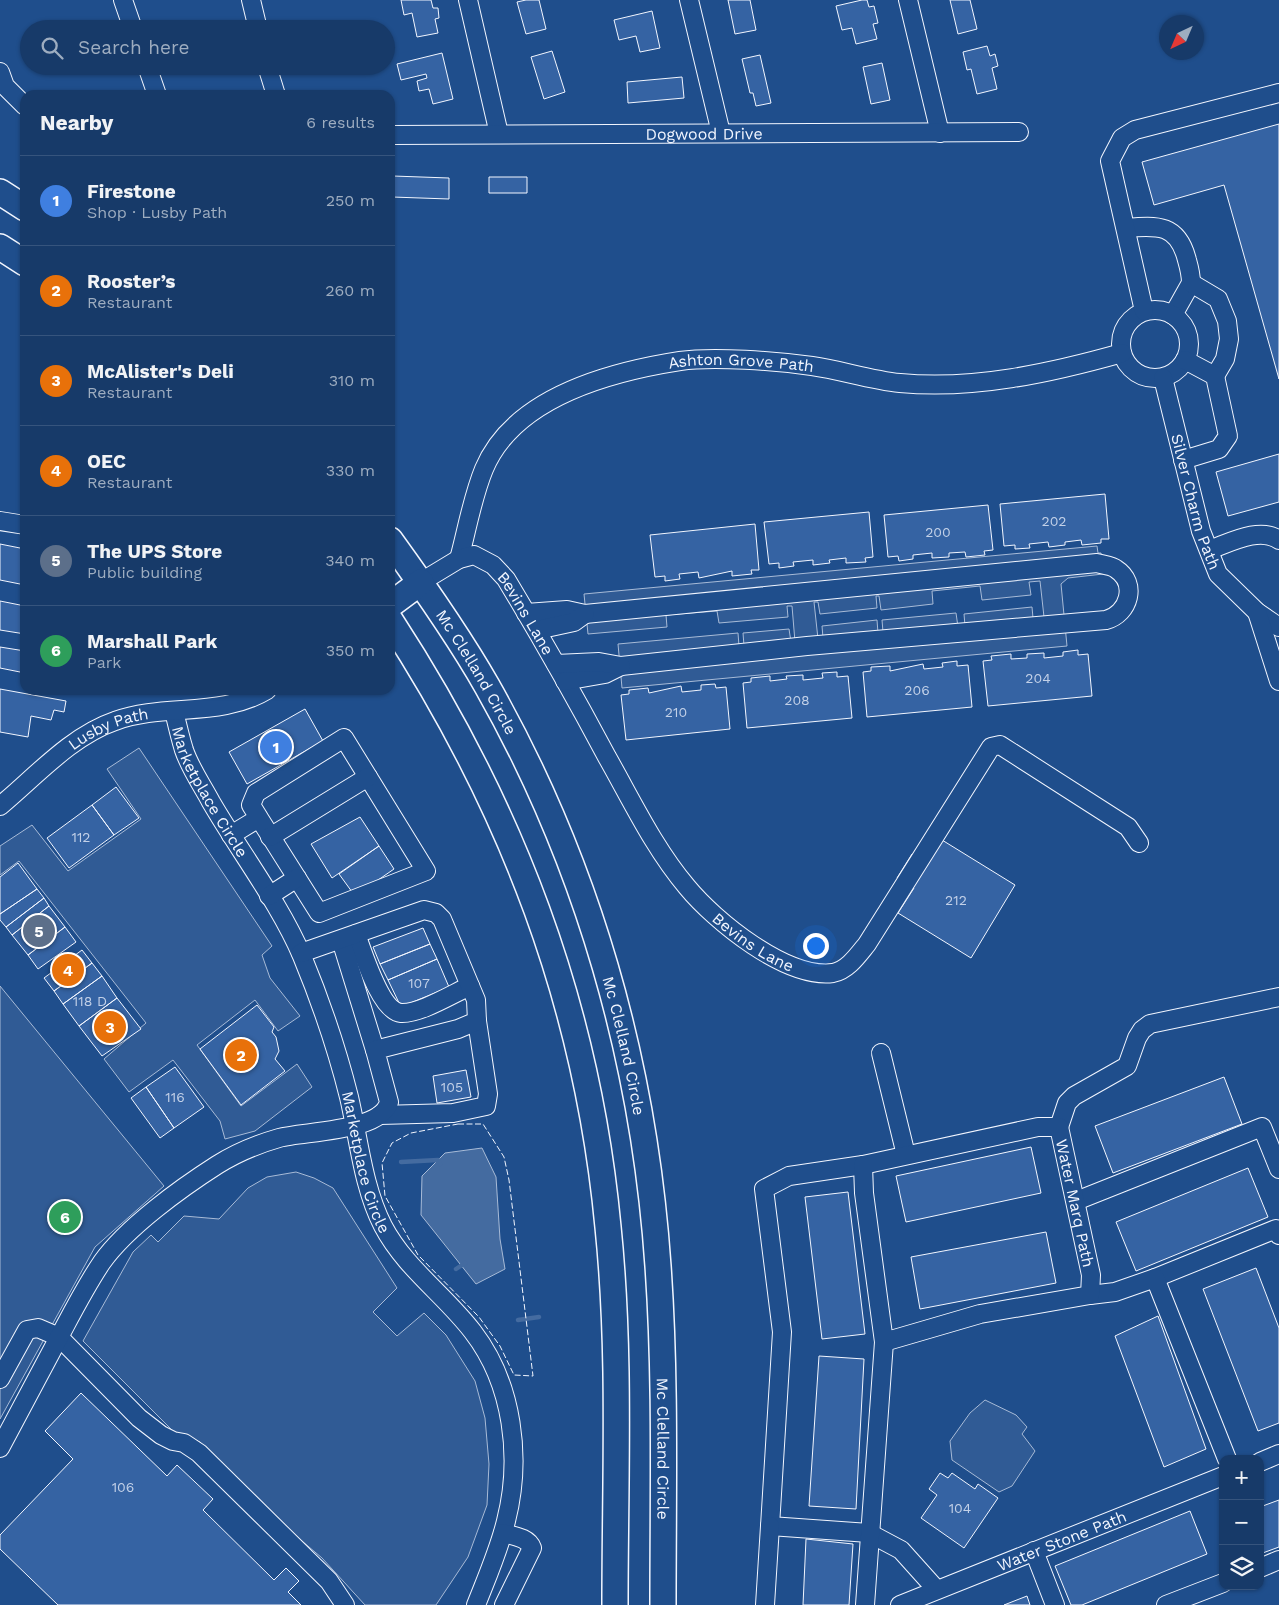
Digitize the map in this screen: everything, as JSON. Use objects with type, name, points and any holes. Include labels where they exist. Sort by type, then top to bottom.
[{"type":"highway","points":[[0,192],[20,205]]},
{"type":"highway","points":[[0,248],[20,260]]},
{"type":"highway","name":"Mc Clelland Circle","points":[[395,547],[421,582],[488,687],[539,788],[587,906],[619,1011],[645,1144],[658,1266],[662,1403],[663,1605]]},
{"type":"highway","points":[[395,601],[421,582]]},
{"type":"highway","points":[[395,628],[433,688],[478,770],[504,824],[544,929],[583,1068],[599,1153],[612,1282],[615,1347],[615,1605]]},
{"type":"street","points":[[123,0],[130,20]]},
{"type":"street","points":[[251,0],[256,20]]},
{"type":"street","points":[[468,0],[499,134]]},
{"type":"street","points":[[688,0],[721,133]]},
{"type":"street","points":[[908,0],[940,133]]},
{"type":"street","points":[[0,72],[5,86],[20,101]]},
{"type":"street","points":[[150,75],[155,90]]},
{"type":"street","points":[[270,75],[274,90]]},
{"type":"street","points":[[1144,312],[1110,161],[1122,138],[1135,130],[1279,92]]},
{"type":"street","name":"Dogwood Drive","points":[[395,135],[1019,132]]},
{"type":"street","points":[[1126,228],[1153,226],[1172,231],[1183,244],[1191,283],[1173,315]]},
{"type":"street","points":[[1183,460],[1219,450],[1228,436],[1215,376],[1225,359],[1230,338],[1227,321],[1218,299],[1191,283]]},
{"type":"street","points":[[1154,310],[1173,315],[1182,322],[1187,332],[1189,344],[1185,360],[1174,373],[1163,378],[1152,378],[1138,373],[1126,363],[1122,353],[1121,342],[1128,323],[1144,312],[1154,310]]},
{"type":"street","name":"Ashton Grove Path","points":[[460,560],[484,469],[506,436],[521,419],[549,401],[622,373],[682,361],[730,361],[811,366],[899,382],[956,384],[1062,370],[1122,353]]},
{"type":"street","points":[[1185,360],[1215,376]]},
{"type":"street","name":"Silver Charm Path","points":[[1163,378],[1200,531],[1218,574],[1257,612],[1279,626]]},
{"type":"street","points":[[0,521],[20,524]]},
{"type":"street","points":[[1209,550],[1260,534],[1273,535],[1279,540]]},
{"type":"street","name":"Bevins Lane","points":[[421,582],[460,560],[474,555],[492,565],[506,578],[566,681],[654,842],[686,886],[708,910],[744,938],[786,964],[813,972],[834,973],[849,966],[867,944],[991,747],[1000,746],[1128,826],[1138,842]]},
{"type":"street","points":[[526,612],[566,610],[585,614],[1097,564],[1115,568],[1123,575],[1129,589],[1128,598],[1122,613],[1106,620],[807,646],[621,666],[599,662],[556,664]]},
{"type":"street","points":[[1257,612],[1279,681]]},
{"type":"street","points":[[537,630],[574,622],[585,614]]},
{"type":"street","points":[[566,681],[605,674],[621,666]]},
{"type":"street","name":"Lusby Path","points":[[0,806],[66,750],[104,725],[129,717],[227,705],[252,695]]},
{"type":"street","name":"Marketplace Circle","points":[[174,711],[184,750],[231,835],[269,896],[301,953],[325,1014],[355,1126],[371,1200],[384,1228],[398,1251],[473,1332],[492,1363],[507,1403],[513,1439],[512,1485],[503,1532],[495,1559],[476,1605]]},
{"type":"street","points":[[344,738],[426,871],[319,913],[259,818],[250,805],[256,793],[344,738]]},
{"type":"street","points":[[270,837],[368,777]]},
{"type":"street","points":[[231,835],[259,818]]},
{"type":"street","points":[[269,896],[297,878]]},
{"type":"street","points":[[301,953],[424,910],[436,913],[442,919],[476,1000],[477,1021],[488,1094],[486,1106],[453,1113],[380,1115]]},
{"type":"street","points":[[349,937],[388,1007],[399,1013],[420,1008],[470,986]]},
{"type":"street","points":[[0,1448],[59,1337],[103,1261],[127,1235],[202,1174],[232,1155],[280,1138],[355,1126],[387,1110],[389,1102],[349,937]]},
{"type":"street","points":[[1059,1127],[1067,1103],[1074,1096],[1127,1066],[1137,1038],[1142,1030],[1150,1024],[1279,997]]},
{"type":"street","points":[[375,1050],[458,1029],[477,1021]]},
{"type":"street","points":[[881,1053],[906,1155]]},
{"type":"street","name":"Water Marq Path","points":[[770,1526],[782,1332],[764,1189],[789,1176],[863,1165],[1038,1127],[1059,1127],[1091,1275],[1090,1295]]},
{"type":"street","points":[[1076,1201],[1262,1127],[1279,1169]]},
{"type":"street","points":[[863,1165],[864,1193],[884,1342],[865,1605]]},
{"type":"street","points":[[884,1342],[980,1314],[1115,1292],[1278,1230]]},
{"type":"street","points":[[1155,1278],[1225,1455]]},
{"type":"street","points":[[0,1379],[27,1330],[38,1328],[59,1337],[140,1418],[161,1435],[173,1441],[184,1443],[199,1453],[329,1581],[345,1605]]},
{"type":"street","points":[[1264,1460],[1279,1454]]},
{"type":"street","name":"Water Stone Path","points":[[900,1605],[936,1589],[1219,1478]]},
{"type":"street","points":[[765,1605],[770,1526],[869,1533],[901,1550],[936,1589]]},
{"type":"street","points":[[503,1532],[522,1538],[530,1543],[532,1548],[504,1605]]},
{"type":"street","points":[[1034,1551],[1055,1605]]},
{"type":"street","points":[[1264,1566],[1279,1560]]},
{"type":"street","points":[[1166,1605],[1219,1585]]},
{"type":"shaded area","points":[[1097,546],[1098,553],[1101,553],[1103,574],[1068,578],[1061,584],[1067,646],[622,688],[618,644],[738,633],[739,646],[744,646],[743,633],[789,629],[791,642],[795,642],[792,606],[787,606],[788,617],[719,623],[717,611],[666,615],[667,627],[588,634],[584,594]],"holes":[[[1040,581],[1044,617],[1033,618],[1032,607],[964,614],[965,626],[958,627],[956,613],[882,620],[883,632],[878,633],[877,620],[822,626],[823,638],[818,639],[814,602],[818,602],[820,614],[877,608],[876,596],[879,596],[881,610],[933,604],[932,591],[980,586],[982,600],[1031,595],[1029,582]]]},
{"type":"shaded area","points":[[139,748],[272,946],[262,955],[270,978],[300,1016],[278,1031],[255,1000],[197,1045],[241,1106],[297,1064],[312,1087],[255,1131],[225,1139],[220,1121],[173,1060],[129,1092],[104,1059],[146,1023],[19,861],[0,875],[0,846],[32,825],[68,871],[141,819],[107,769]]},
{"type":"shaded area","points":[[0,986],[164,1186],[95,1247],[0,1419]]},
{"type":"shaded area","points":[[482,1148],[496,1177],[500,1239],[505,1269],[476,1284],[421,1215],[422,1176],[445,1153]]},
{"type":"shaded area","points":[[296,1172],[314,1178],[333,1188],[397,1288],[373,1312],[397,1336],[424,1313],[446,1335],[475,1381],[485,1418],[489,1464],[487,1505],[468,1557],[436,1605],[365,1605],[322,1558],[289,1530],[200,1442],[175,1433],[83,1341],[133,1252],[151,1235],[158,1242],[184,1216],[219,1219],[248,1188],[267,1177]]},
{"type":"shaded area","points":[[985,1400],[1016,1415],[1027,1427],[1022,1434],[1035,1451],[1012,1486],[999,1492],[952,1460],[950,1441],[970,1413]]},
{"type":"building","points":[[401,0],[431,0],[433,8],[438,8],[439,18],[435,19],[438,33],[417,37],[412,13],[404,15]]},
{"type":"building","points":[[539,0],[546,29],[526,34],[517,2]]},
{"type":"building","points":[[728,0],[750,0],[756,30],[735,34]]},
{"type":"building","points":[[867,0],[869,7],[874,6],[878,23],[873,24],[877,39],[856,44],[852,28],[842,30],[836,6]]},
{"type":"building","points":[[950,0],[970,0],[977,29],[958,34]]},
{"type":"building","points":[[652,11],[660,48],[640,52],[636,36],[619,40],[614,20]]},
{"type":"building","points":[[987,46],[990,56],[995,54],[998,66],[992,68],[997,89],[977,94],[971,69],[967,70],[963,52]]},
{"type":"building","points":[[552,51],[565,92],[544,99],[531,57]]},
{"type":"building","points":[[442,53],[453,99],[433,104],[429,89],[419,91],[417,81],[427,78],[426,74],[401,80],[397,64]]},
{"type":"building","points":[[760,55],[771,103],[756,106],[753,93],[750,93],[742,59]]},
{"type":"building","points":[[882,63],[890,100],[871,104],[863,67]]},
{"type":"building","points":[[682,77],[684,98],[628,103],[627,82]]},
{"type":"building","points":[[1279,124],[1279,379],[1224,185],[1154,205],[1142,162]]},
{"type":"building","points":[[395,176],[449,178],[449,199],[395,197]]},
{"type":"building","points":[[489,177],[527,177],[527,193],[489,193]]},
{"type":"building","points":[[1279,454],[1279,502],[1228,516],[1216,472]]},
{"type":"building","points":[[1105,494],[1109,539],[1101,539],[1101,543],[1082,545],[1081,540],[1049,547],[1048,542],[1029,544],[1030,548],[1015,549],[1015,545],[1004,546],[1000,504]]},
{"type":"building","points":[[988,505],[993,550],[984,551],[985,555],[966,557],[965,552],[949,553],[949,557],[932,558],[932,553],[913,555],[913,559],[899,561],[898,556],[888,557],[884,515]]},
{"type":"building","points":[[869,512],[873,557],[865,558],[866,562],[846,563],[846,558],[829,560],[830,563],[813,565],[813,560],[793,562],[794,566],[779,568],[779,563],[769,564],[764,522]]},
{"type":"building","points":[[755,524],[759,570],[751,570],[752,574],[732,576],[732,571],[699,578],[698,572],[679,574],[680,579],[665,581],[665,576],[655,577],[650,535]]},
{"type":"building","points":[[0,544],[20,548],[20,584],[0,580]]},
{"type":"building","points":[[0,601],[20,605],[20,633],[0,630]]},
{"type":"building","points":[[0,647],[20,650],[20,672],[0,668]]},
{"type":"building","points":[[1078,650],[1078,655],[1088,654],[1092,696],[988,706],[983,661],[992,660],[991,656],[1011,654],[1011,659],[1027,658],[1027,654],[1044,653],[1044,658],[1063,656],[1063,652]]},
{"type":"building","points":[[957,661],[957,666],[968,665],[972,707],[867,717],[863,672],[871,671],[871,667],[890,666],[890,671],[923,664],[924,669],[943,667],[942,663]]},
{"type":"building","points":[[837,672],[837,677],[848,676],[852,718],[747,728],[743,683],[751,682],[751,678],[770,676],[770,681],[787,679],[786,676],[803,675],[803,680],[823,678],[822,673]]},
{"type":"building","points":[[715,684],[716,688],[726,687],[730,729],[626,740],[621,695],[629,694],[629,690],[648,688],[649,693],[681,686],[682,692],[701,690],[701,685]]},
{"type":"building","points":[[0,689],[20,693],[20,695],[33,695],[66,701],[64,712],[54,710],[51,720],[31,716],[28,737],[0,732]]},
{"type":"building","points":[[305,709],[323,741],[247,784],[229,752]]},
{"type":"building","points":[[116,787],[139,818],[114,835],[92,805]]},
{"type":"building","points":[[92,805],[114,835],[69,868],[47,838]]},
{"type":"building","points":[[360,817],[379,846],[332,878],[311,844]]},
{"type":"building","points":[[942,840],[1015,885],[971,958],[898,913],[914,888],[897,878],[912,854],[928,864]]},
{"type":"building","points":[[379,846],[394,869],[355,896],[339,874]]},
{"type":"building","points":[[18,863],[37,889],[0,914],[0,877]]},
{"type":"building","points":[[37,889],[44,898],[6,927],[0,920],[0,914]]},
{"type":"building","points":[[44,898],[49,906],[12,935],[6,927]]},
{"type":"building","points":[[49,906],[65,927],[28,955],[12,935]]},
{"type":"building","points":[[65,927],[76,942],[38,969],[28,955]]},
{"type":"building","points":[[423,928],[430,944],[380,964],[373,947]]},
{"type":"building","points":[[430,944],[437,959],[388,980],[380,964]]},
{"type":"building","points":[[82,950],[92,963],[54,991],[44,978]]},
{"type":"building","points":[[437,959],[449,987],[401,1007],[388,980]]},
{"type":"building","points":[[92,963],[102,976],[63,1004],[54,991]]},
{"type":"building","points":[[102,976],[117,998],[79,1026],[63,1004]]},
{"type":"building","points":[[117,998],[141,1029],[102,1056],[79,1026]]},
{"type":"building","points":[[257,1005],[274,1027],[272,1032],[276,1037],[279,1051],[275,1059],[285,1071],[241,1105],[200,1049]]},
{"type":"building","points":[[175,1067],[204,1107],[174,1128],[146,1087]]},
{"type":"building","points":[[466,1070],[471,1097],[437,1103],[433,1076]]},
{"type":"building","points":[[1224,1077],[1242,1124],[1113,1173],[1095,1126]]},
{"type":"building","points":[[146,1087],[174,1128],[160,1138],[131,1098]]},
{"type":"building","points":[[1031,1147],[1041,1193],[906,1222],[896,1176]]},
{"type":"building","points":[[1248,1168],[1268,1217],[1136,1271],[1116,1222]]},
{"type":"building","points":[[848,1192],[865,1334],[822,1339],[805,1197]]},
{"type":"building","points":[[1046,1232],[1056,1283],[920,1309],[911,1257]]},
{"type":"building","points":[[1256,1268],[1279,1328],[1279,1423],[1258,1431],[1203,1289]]},
{"type":"building","points":[[1158,1316],[1206,1449],[1164,1467],[1115,1336]]},
{"type":"building","points":[[819,1356],[864,1359],[856,1509],[809,1506]]},
{"type":"building","points":[[81,1393],[167,1476],[177,1465],[213,1499],[203,1510],[274,1580],[286,1568],[299,1581],[288,1592],[301,1605],[58,1605],[0,1549],[0,1535],[73,1459],[45,1431]]},
{"type":"building","points":[[940,1473],[948,1478],[952,1473],[975,1489],[978,1484],[998,1498],[964,1548],[921,1518],[937,1495],[929,1489]]},
{"type":"building","points":[[1279,1500],[1279,1547],[1264,1553],[1264,1545],[1264,1506]]},
{"type":"building","points":[[1190,1511],[1207,1554],[1082,1605],[1071,1605],[1055,1566]]},
{"type":"building","points":[[806,1539],[853,1544],[849,1605],[803,1605]]},
{"type":"building","points":[[1027,1596],[1030,1605],[1004,1605]]},
{"type":"waterway","points":[[401,1162],[438,1160],[440,1164]]},
{"type":"waterway","points":[[456,1269],[465,1263]]},
{"type":"waterway","points":[[518,1320],[539,1317]]},
{"type":"fence","points":[[458,1124],[483,1124],[504,1157],[509,1180],[533,1376],[514,1375],[500,1346],[479,1317],[418,1255],[385,1196],[382,1163],[392,1143],[411,1133],[458,1124]]},
{"type":"place","name":"Firestone","points":[[276,747]]},
{"type":"place","name":"The UPS Store","points":[[39,931]]},
{"type":"place","name":"OEC","points":[[68,970]]},
{"type":"place","name":"McAlister's Deli","points":[[110,1027]]},
{"type":"place","name":"Rooster’s","points":[[241,1055]]},
{"type":"place","name":"Marshall Park","points":[[65,1217]]}]
